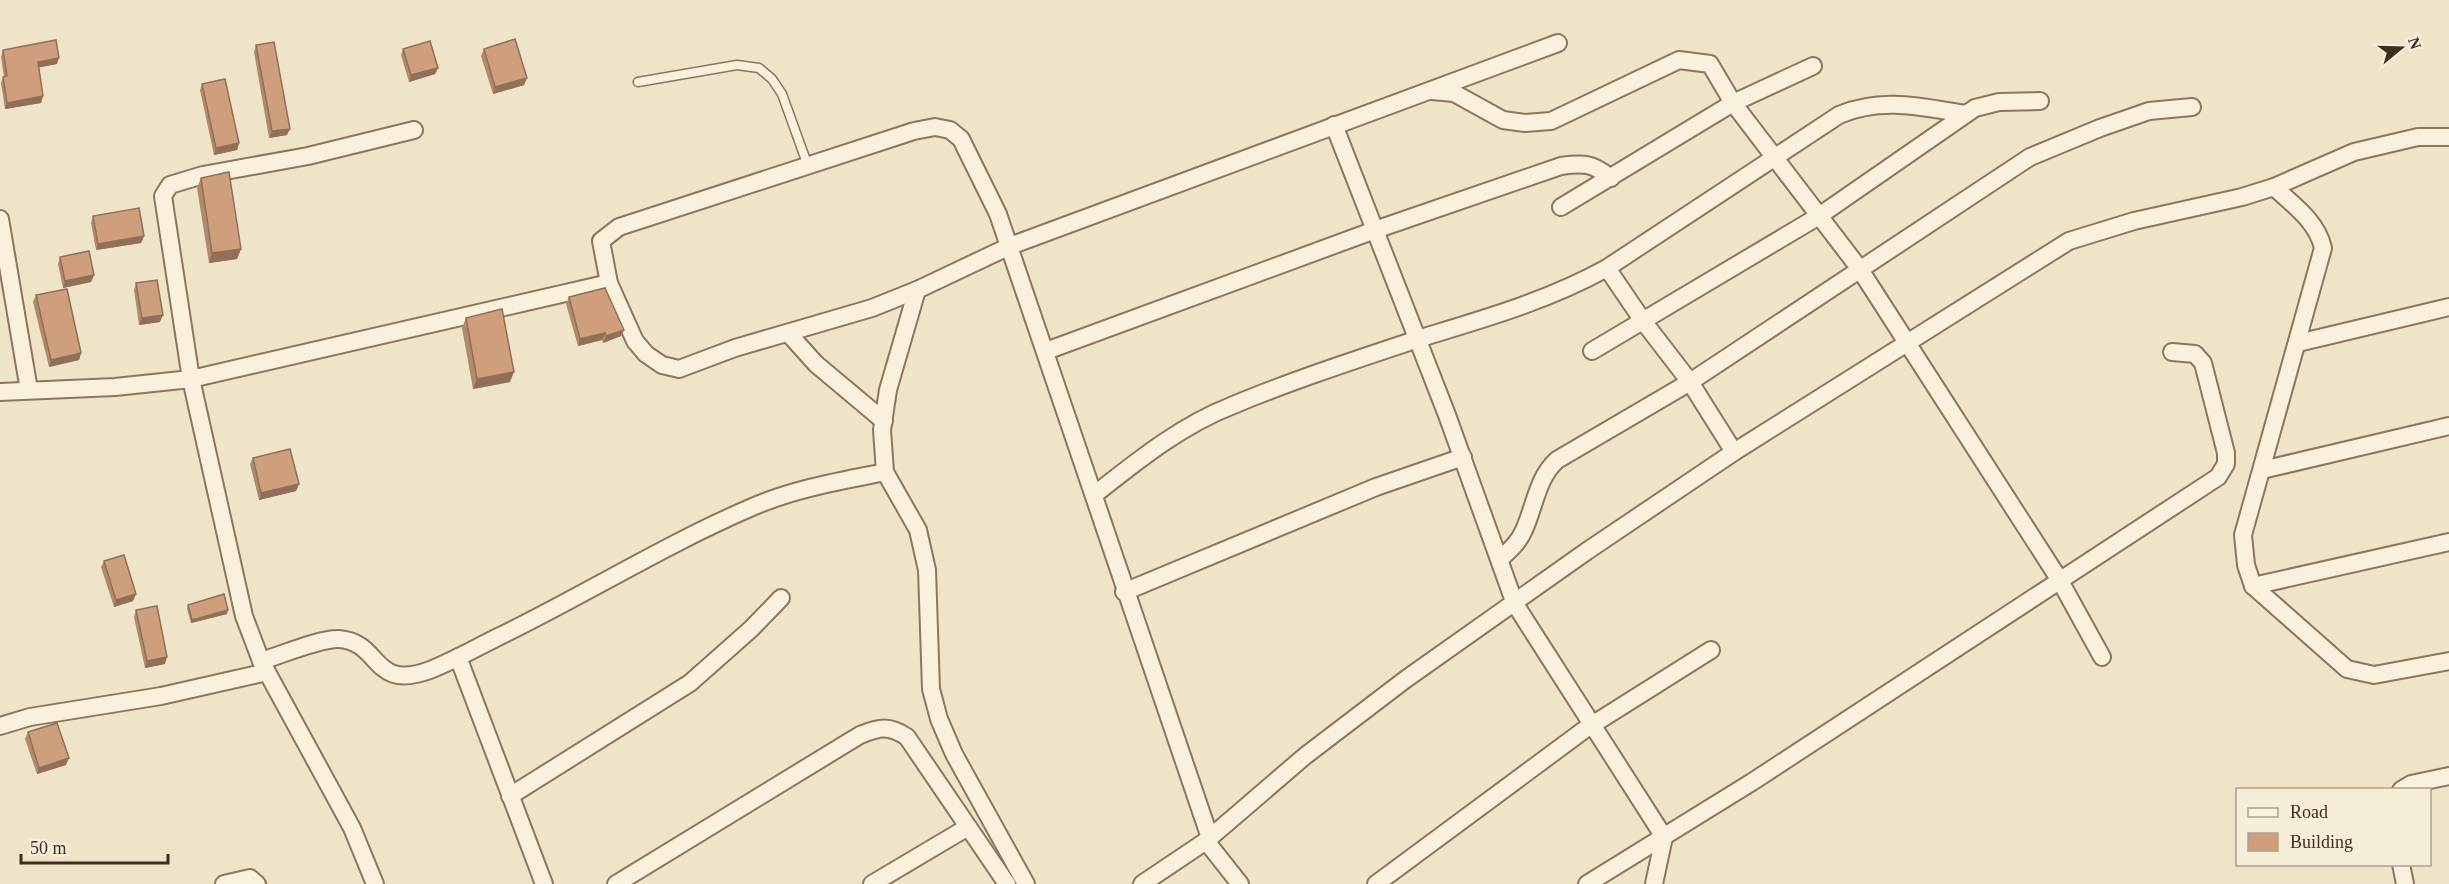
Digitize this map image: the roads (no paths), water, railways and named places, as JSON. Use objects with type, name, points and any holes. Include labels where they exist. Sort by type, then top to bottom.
[{"type":"street","points":[[1240,884],[1208,839],[1010,246],[961,139],[950,130],[935,127],[914,131],[619,227],[601,241],[609,283],[635,341],[646,354],[662,365],[679,369],[694,366],[735,348],[872,308],[917,290],[1010,246],[1558,43]]},
{"type":"street","points":[[1428,90],[1454,93],[1503,120],[1525,123],[1551,121],[1679,60],[1710,64],[1733,103],[1859,268],[2059,579],[2102,657]]},
{"type":"street","points":[[1561,207],[1733,103],[1813,66]]},
{"type":"street","points":[[1592,351],[1819,216],[1975,108],[1999,102],[2040,100]]},
{"type":"street","points":[[1094,495],[1142,457],[1229,406],[1418,340],[1536,302],[1607,268],[1839,115],[1860,106],[1898,103],[1965,114]]},
{"type":"street","points":[[1500,559],[1513,547],[1524,531],[1548,468],[1557,460],[1690,382],[1859,268],[2030,157],[2100,128],[2149,111],[2192,107]]},
{"type":"street","points":[[1334,125],[1463,457],[1515,604],[1664,837],[1654,884]]},
{"type":"street","points":[[375,884],[352,828],[264,667],[244,616],[191,379],[164,196],[166,187],[203,175],[308,156],[414,130]]},
{"type":"street","points":[[1142,884],[1208,839],[1305,756],[1406,679],[1587,551],[1734,452],[2069,241],[2134,220],[2274,187],[2354,152],[2418,137],[2449,137]]},
{"type":"street","points":[[1046,351],[1375,230],[1561,166],[1581,164],[1596,166],[1611,178]]},
{"type":"street","points":[[2274,187],[2311,222],[2320,236],[2323,248],[2243,535],[2246,565],[2253,586],[2347,669],[2374,675],[2449,662]]},
{"type":"street","points":[[0,219],[29,390]]},
{"type":"street","points":[[1607,268],[1643,321],[1690,382],[1734,452]]},
{"type":"street","points":[[0,392],[115,387],[191,379],[609,283]]},
{"type":"street","points":[[917,290],[888,390],[884,421],[885,472],[918,530],[927,570],[931,689],[939,719],[954,754],[1026,884]]},
{"type":"street","points":[[2298,343],[2449,307]]},
{"type":"street","points":[[789,334],[816,364],[884,421]]},
{"type":"street","points":[[1587,884],[1752,782],[2218,477],[2226,464],[2226,453],[2203,363],[2195,354],[2172,352]]},
{"type":"street","points":[[2262,470],[2449,426]]},
{"type":"street","points":[[1124,591],[1376,487],[1463,457]]},
{"type":"street","points":[[0,726],[30,717],[161,696],[264,667],[339,639],[352,642],[390,674],[399,677],[430,670],[751,507],[810,488],[885,472]]},
{"type":"street","points":[[2253,586],[2449,542]]},
{"type":"street","points":[[510,796],[690,683],[751,629],[781,598]]},
{"type":"street","points":[[1376,884],[1592,724],[1711,650]]},
{"type":"street","points":[[458,657],[544,884]]},
{"type":"street","points":[[616,884],[860,735],[880,727],[894,728],[907,737],[1007,884]]},
{"type":"street","points":[[2403,788],[2411,784],[2449,776]]},
{"type":"street","points":[[872,884],[968,827]]},
{"type":"street","points":[[2401,866],[2405,884]]},
{"type":"street","points":[[224,884],[250,878],[257,884]]},
{"type":"lane","points":[[638,82],[737,65],[759,68],[772,79],[783,94],[808,166]]}]
